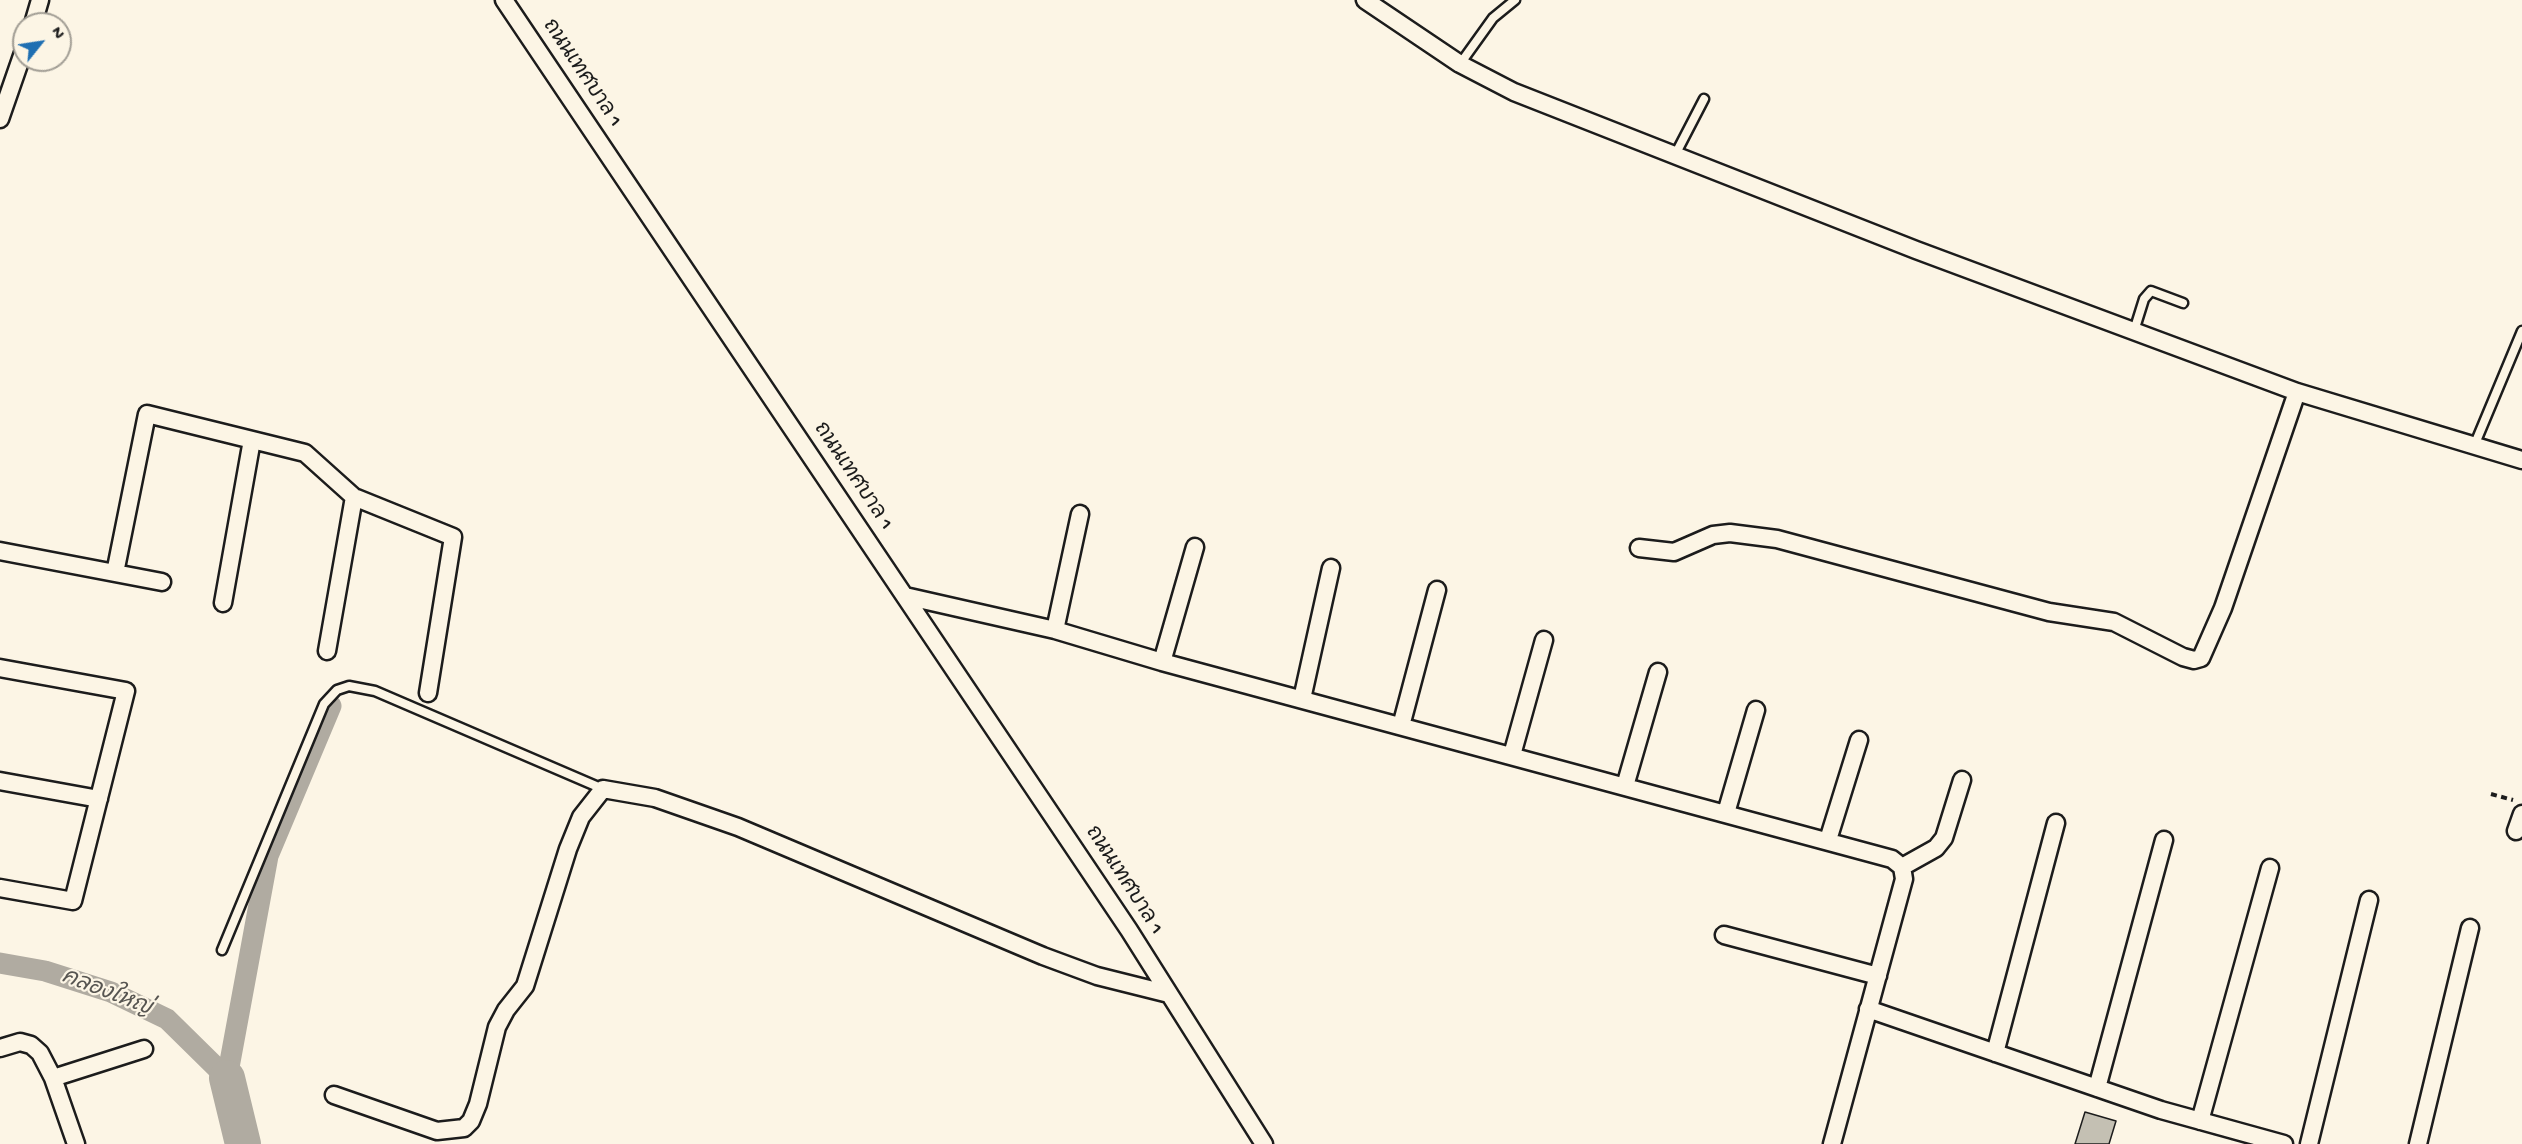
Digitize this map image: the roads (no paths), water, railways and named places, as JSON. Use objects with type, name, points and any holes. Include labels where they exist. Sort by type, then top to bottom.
[{"type":"street","name":"ถนนเทศบาล 1","points":[[504,0],[1129,930],[1263,1144]]},
{"type":"street","points":[[1365,0],[1460,64],[1514,92],[2297,392],[2522,460]]},
{"type":"street","points":[[0,119],[16,72]]},
{"type":"street","points":[[1639,548],[1674,552],[1713,535],[1730,532],[1777,538],[2049,612],[2114,622],[2183,657],[2194,660],[2201,658],[2223,608],[2297,392]]},
{"type":"street","points":[[115,573],[147,414],[305,453],[354,496],[453,537],[428,693]]},
{"type":"street","points":[[223,603],[252,440]]},
{"type":"street","points":[[327,651],[354,496]]},
{"type":"street","points":[[1055,630],[1080,514]]},
{"type":"street","points":[[1162,662],[1195,547]]},
{"type":"street","points":[[0,551],[162,582]]},
{"type":"street","points":[[1302,699],[1331,568]]},
{"type":"street","points":[[1401,726],[1437,590]]},
{"type":"street","points":[[905,596],[1055,630],[1162,662],[1892,859],[1902,867],[1904,879],[1833,1142]]},
{"type":"street","points":[[1512,755],[1544,640]]},
{"type":"street","points":[[0,668],[126,691],[73,901],[0,888]]},
{"type":"street","points":[[1625,786],[1658,672]]},
{"type":"street","points":[[1726,813],[1756,710]]},
{"type":"street","points":[[1828,840],[1859,740]]},
{"type":"street","points":[[1902,867],[1936,848],[1944,838],[1962,780]]},
{"type":"street","points":[[0,781],[99,799]]},
{"type":"street","points":[[334,1095],[437,1131],[464,1128],[471,1121],[497,1027],[525,986],[568,849],[581,818],[603,789],[655,798],[738,827],[1042,956],[1097,976],[1165,988]]},
{"type":"street","points":[[2516,831],[2522,814]]},
{"type":"street","points":[[1995,1053],[2056,823]]},
{"type":"street","points":[[2097,1088],[2164,840]]},
{"type":"street","points":[[2200,1122],[2270,868]]},
{"type":"street","points":[[2310,1144],[2369,900]]},
{"type":"street","points":[[2418,1144],[2470,928]]},
{"type":"street","points":[[1724,935],[1878,976]]},
{"type":"street","points":[[1868,1009],[2200,1122],[2284,1144]]},
{"type":"street","points":[[0,1048],[20,1042],[31,1045],[40,1053],[53,1078],[76,1144]]},
{"type":"street","points":[[53,1078],[144,1049]]},
{"type":"lane","points":[[1460,64],[1493,18],[1515,0]]},
{"type":"lane","points":[[1675,155],[1704,99]]},
{"type":"lane","points":[[2134,331],[2144,299],[2151,291],[2183,303]]},
{"type":"lane","points":[[2474,446],[2522,331]]},
{"type":"lane","points":[[222,950],[324,704],[337,690],[349,686],[375,691],[603,789]]},
{"type":"waterway","points":[[227,1078],[268,856],[331,706]]},
{"type":"waterway","name":"คลองใหญ่","points":[[0,963],[45,971],[111,992],[167,1019],[227,1078]]},
{"type":"waterway","name":"คลองใหญ่","points":[[227,1078],[243,1144]]}]
